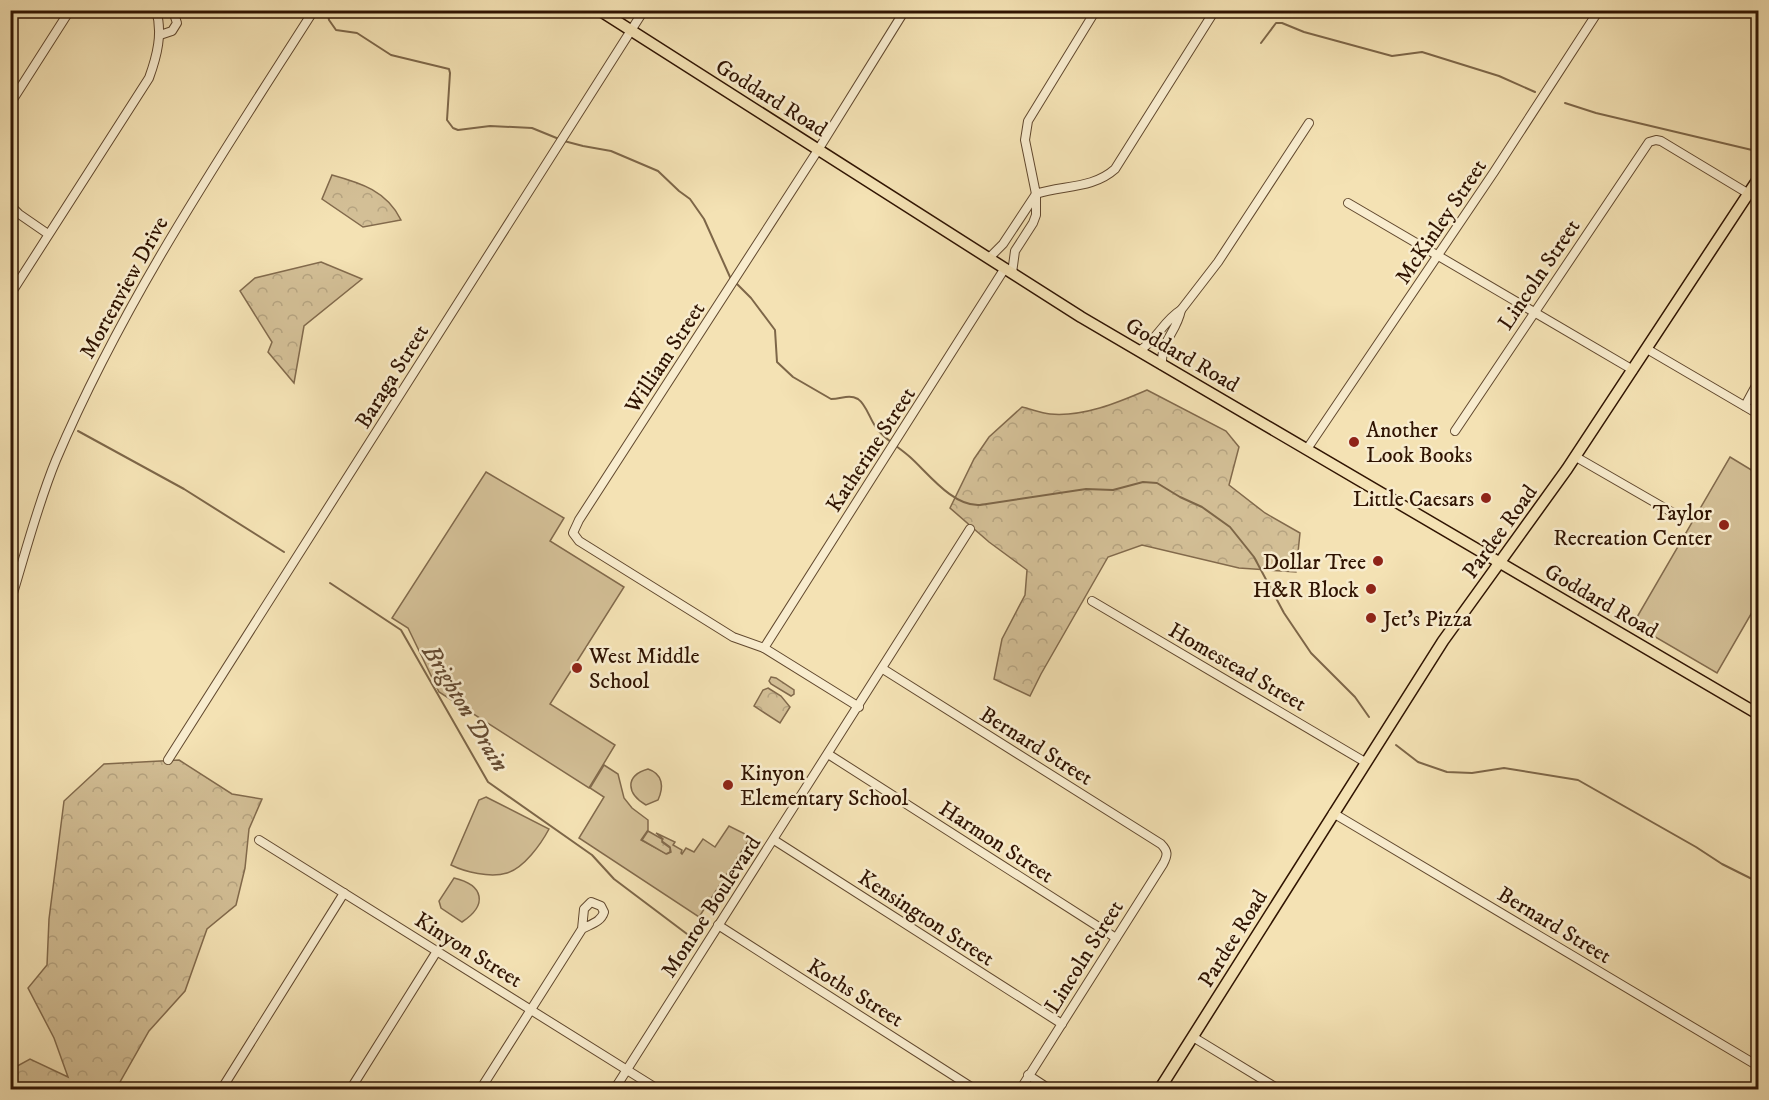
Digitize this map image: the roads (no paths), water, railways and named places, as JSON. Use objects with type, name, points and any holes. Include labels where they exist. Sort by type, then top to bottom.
[{"type":"main road","name":"Goddard Road","points":[[599,10],[1009,271],[1162,365],[1500,563],[1756,708]]},
{"type":"main road","name":"Pardee Road","points":[[1159,1089],[1443,641],[1576,457],[1758,181]]},
{"type":"street","points":[[10,105],[70,10]]},
{"type":"street","name":"Baraga Street","points":[[168,760],[644,10]]},
{"type":"street","name":"William Street","points":[[764,648],[733,637],[579,542],[573,533],[579,520],[739,274],[905,10]]},
{"type":"street","name":"Katherine Street","points":[[764,648],[888,452],[1009,271],[1015,251],[1036,215],[1036,194],[1025,140],[1028,121],[1096,10]]},
{"type":"street","points":[[989,258],[1003,243],[1036,194],[1094,182],[1115,169],[1215,10]]},
{"type":"street","name":"McKinley Street","points":[[1307,449],[1599,10]]},
{"type":"street","points":[[10,295],[149,78],[157,58],[160,35],[157,12],[168,11],[174,14],[177,23],[172,31],[160,35]]},
{"type":"street","name":"Mortenview Drive","points":[[10,603],[48,482],[107,349],[163,249],[313,11]]},
{"type":"street","points":[[1139,351],[1155,339],[1170,317],[1181,310],[1218,262],[1309,123]]},
{"type":"street","name":"Lincoln Street","points":[[1455,431],[1646,145],[1654,140],[1661,141],[1749,194]]},
{"type":"street","points":[[1348,202],[1633,370]]},
{"type":"street","points":[[10,205],[48,234]]},
{"type":"street","points":[[1162,365],[1162,352],[1179,321],[1181,310]]},
{"type":"street","points":[[1647,349],[1758,414]]},
{"type":"street","points":[[1745,406],[1758,382]]},
{"type":"street","points":[[1576,457],[1675,514]]},
{"type":"street","name":"Monroe Boulevard","points":[[614,1089],[859,707],[970,529]]},
{"type":"street","name":"Homestead Street","points":[[1092,602],[1365,762]]},
{"type":"street","points":[[764,648],[859,707]]},
{"type":"street","name":"Bernard Street","points":[[883,669],[1161,844],[1167,855]]},
{"type":"street","name":"Harmon Street","points":[[828,754],[1116,938]]},
{"type":"street","name":"Bernard Street","points":[[1333,813],[1758,1066]]},
{"type":"street","name":"Kinyon Street","points":[[259,840],[659,1089]]},
{"type":"street","name":"Kensington Street","points":[[774,840],[1062,1024]]},
{"type":"street","name":"Lincoln Street","points":[[1028,1076],[1167,855]]},
{"type":"street","points":[[221,1089],[344,893]]},
{"type":"street","name":"Koths Street","points":[[718,925],[976,1089]]},
{"type":"street","points":[[480,1089],[582,929]]},
{"type":"street","points":[[351,1089],[437,951]]},
{"type":"street","points":[[1193,1037],[1280,1089]]},
{"type":"street","points":[[1020,1089],[1028,1076],[1051,1089]]},
{"type":"waterway","points":[[327,10],[329,20],[336,30],[357,33],[391,55],[449,69],[447,120],[453,128],[458,130],[490,126],[532,128],[559,139]]},
{"type":"waterway","points":[[1261,43],[1276,23],[1282,23],[1304,32],[1392,56],[1422,52],[1499,76],[1535,92]]},
{"type":"waterway","points":[[1565,103],[1596,113],[1752,150],[1758,144]]},
{"type":"waterway","points":[[564,141],[611,151],[658,171],[690,199],[704,219],[730,277],[751,298],[775,330],[777,362],[793,377],[831,399],[848,397],[858,399],[882,434],[942,488],[960,501],[980,505],[1086,489],[1113,490],[1143,482],[1157,483],[1202,507],[1230,527],[1254,557],[1284,613],[1311,653],[1355,697],[1369,717]]},
{"type":"waterway","name":"Brighton Drain","points":[[78,431],[184,489],[284,552]]},
{"type":"waterway","name":"Brighton Drain","points":[[330,583],[401,630],[488,782],[592,855],[614,879],[691,937]]},
{"type":"waterway","points":[[1396,745],[1418,762],[1447,772],[1472,773],[1504,768],[1578,780],[1722,864],[1758,882]]},
{"type":"place","name":"Another Look Books","points":[[1354,442]]},
{"type":"place","name":"Little Caesars","points":[[1486,498]]},
{"type":"place","name":"Taylor Recreation Center","points":[[1724,525]]},
{"type":"place","name":"Dollar Tree","points":[[1378,561]]},
{"type":"place","name":"H&R Block","points":[[1371,589]]},
{"type":"place","name":"Jet's Pizza","points":[[1371,618]]},
{"type":"place","name":"West Middle School","points":[[577,668]]},
{"type":"place","name":"Kinyon Elementary School","points":[[728,785]]}]
